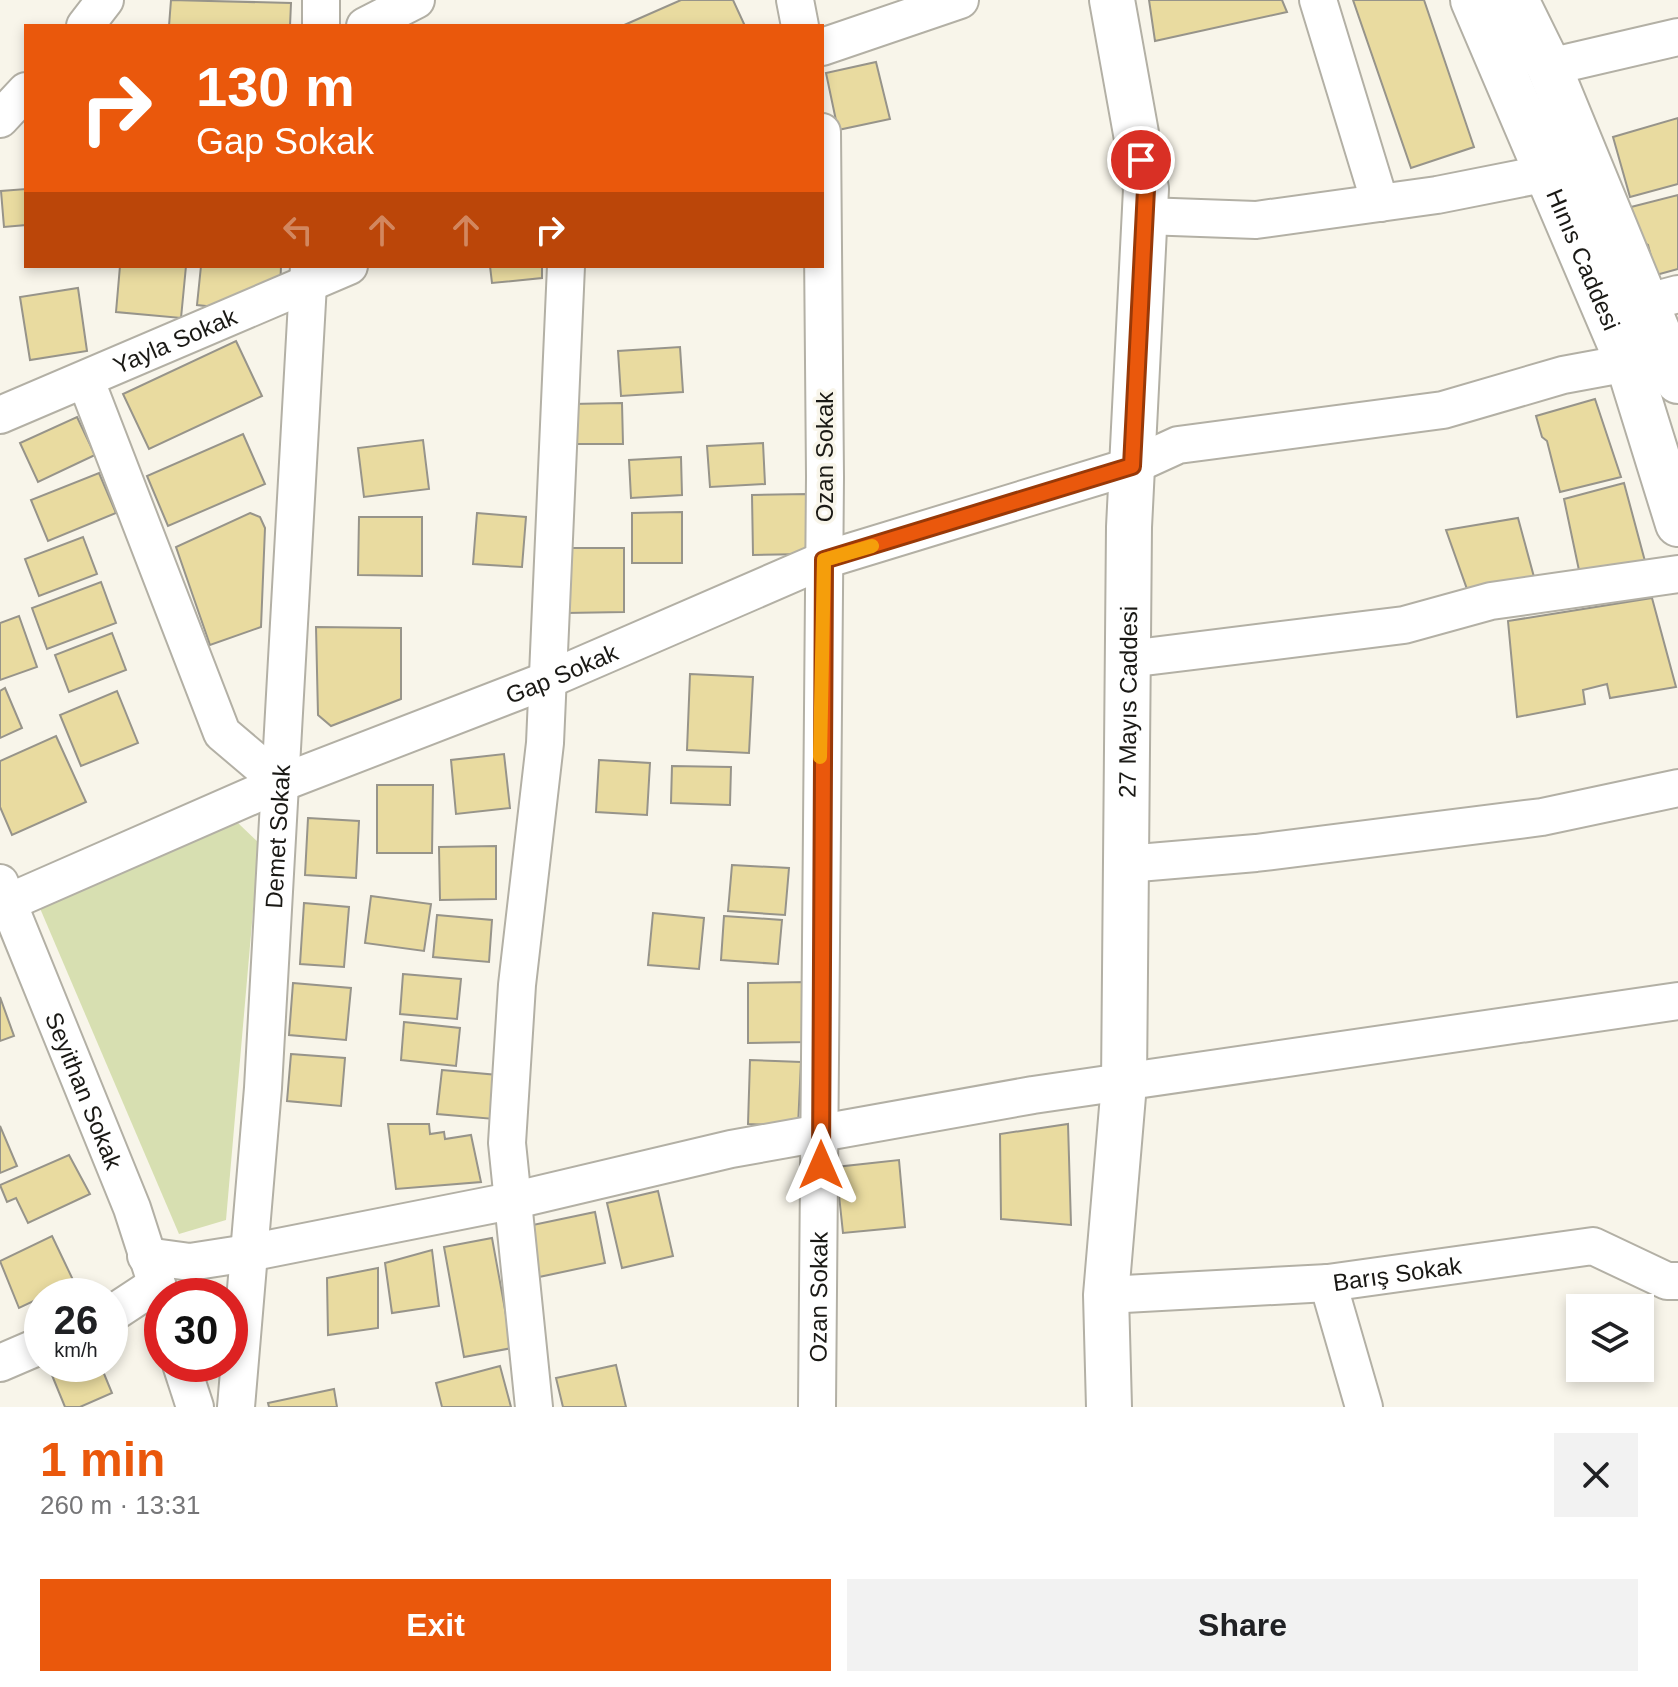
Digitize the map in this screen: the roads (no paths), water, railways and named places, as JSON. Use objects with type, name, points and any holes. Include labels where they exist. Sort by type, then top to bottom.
[{"type":"street","points":[[87,24],[105,0]]},
{"type":"street","points":[[321,0],[321,24]]},
{"type":"street","points":[[369,24],[416,0]]},
{"type":"street","points":[[795,0],[800,24]]},
{"type":"street","points":[[824,46],[960,0]]},
{"type":"street","name":"27 Mayıs Caddesi","points":[[1109,1407],[1106,1295],[1124,1084],[1132,466],[1146,189],[1112,0]]},
{"type":"street","points":[[1318,0],[1380,203]]},
{"type":"street","name":"Hınıs Caddesi","points":[[1473,0],[1628,363],[1678,524]]},
{"type":"street","name":"Hınıs Caddesi","points":[[1516,0],[1663,298],[1678,381]]},
{"type":"street","points":[[1549,67],[1678,37]]},
{"type":"street","points":[[0,119],[24,93]]},
{"type":"street","points":[[1145,216],[1256,220],[1380,203],[1548,173]]},
{"type":"street","name":"Yayla Sokak","points":[[0,415],[86,381],[309,276],[341,268]]},
{"type":"street","points":[[534,1407],[507,1143],[517,985],[545,743],[545,681],[566,268]]},
{"type":"street","name":"Ozan Sokak","points":[[817,1407],[822,1135],[823,268]]},
{"type":"street","name":"Demet Sokak","points":[[236,1407],[263,1088],[309,276]]},
{"type":"street","name":"Gap Sokak","points":[[4,897],[281,783],[545,681],[824,560],[1132,466],[1178,445],[1443,410],[1563,375],[1628,363]]},
{"type":"street","points":[[86,381],[222,733],[281,783]]},
{"type":"street","points":[[1128,659],[1404,625],[1491,601],[1678,574]]},
{"type":"street","points":[[1126,864],[1256,853],[1542,817],[1678,788]]},
{"type":"street","name":"Seyithan Sokak","points":[[4,897],[132,1208],[154,1278]]},
{"type":"street","points":[[159,1278],[190,1262],[511,1201],[731,1149],[1033,1095],[1678,1001]]},
{"type":"street","name":"Barış Sokak","points":[[1106,1295],[1328,1283],[1593,1246],[1667,1281],[1678,1281]]},
{"type":"street","points":[[1328,1283],[1364,1407]]},
{"type":"street","points":[[128,1301],[144,1289]]},
{"type":"street","points":[[0,1363],[24,1353]]},
{"type":"street","points":[[187,1382],[195,1407]]}]
